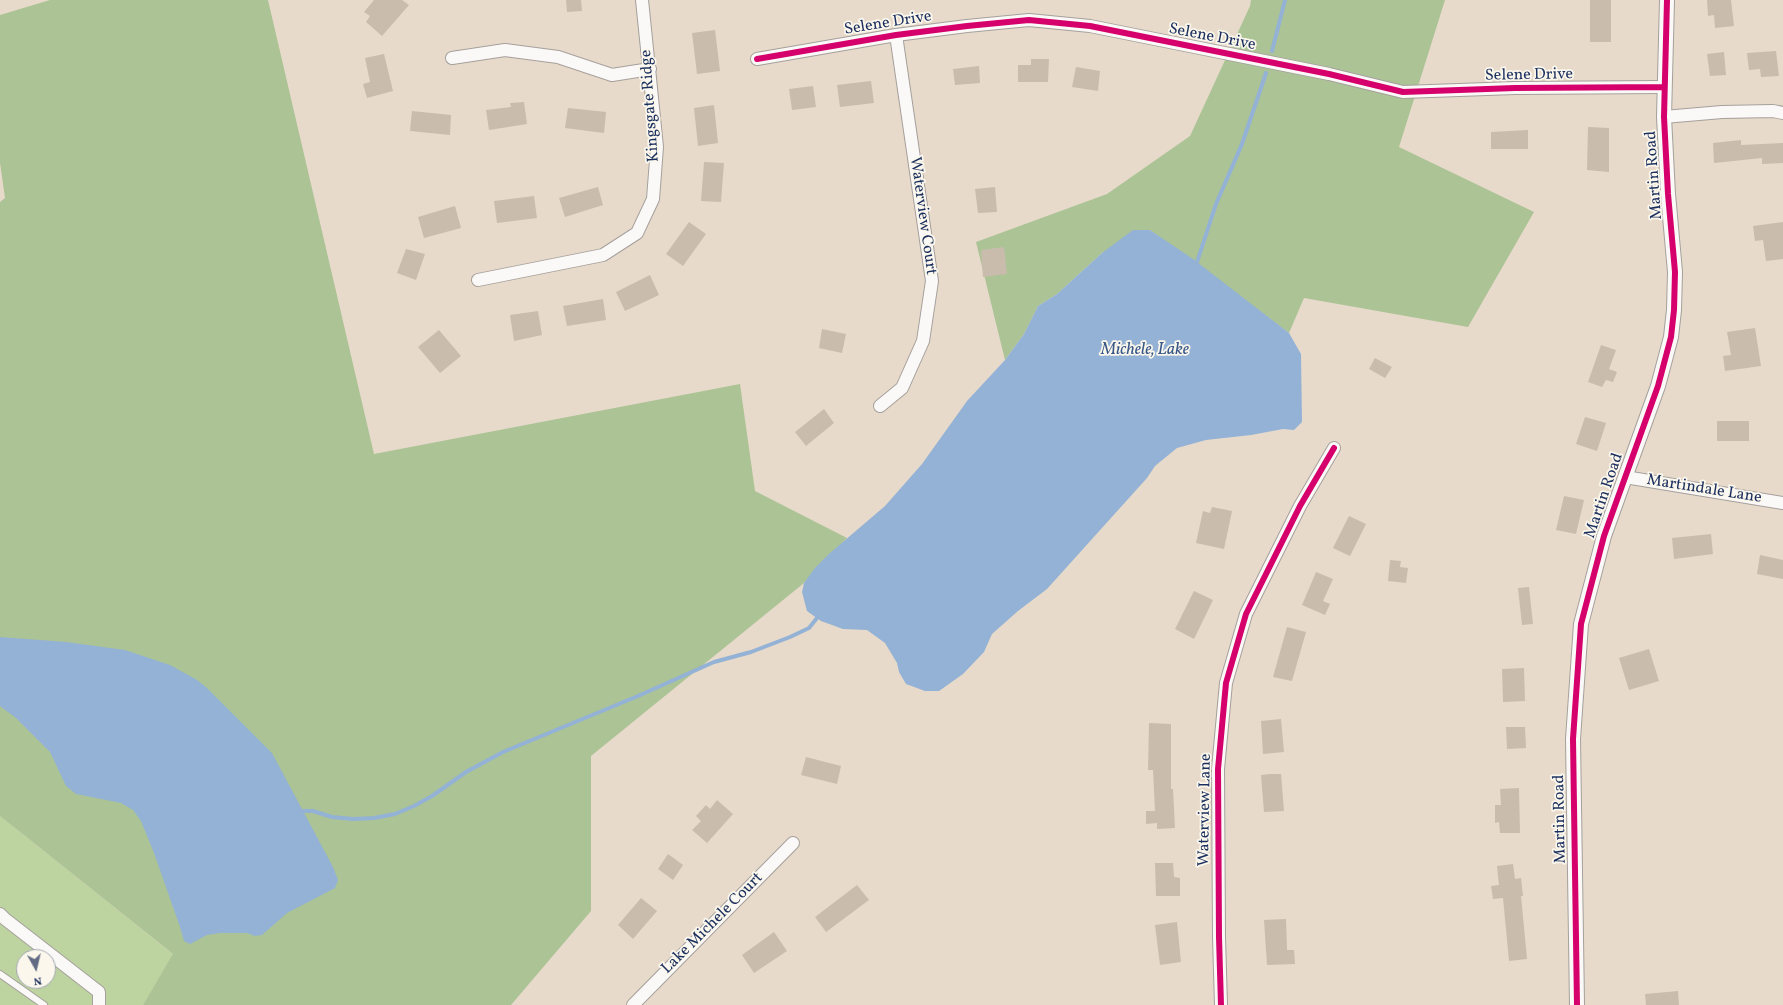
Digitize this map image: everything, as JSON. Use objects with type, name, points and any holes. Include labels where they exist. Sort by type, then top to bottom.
[{"type":"street","name":"Kingsgate Ridge","points":[[478,280],[603,255],[637,233],[653,199],[657,147],[642,0]]},
{"type":"street","name":"Martin Road","points":[[1577,1005],[1573,739],[1581,624],[1604,536],[1658,386],[1672,330],[1675,272],[1668,194],[1664,118],[1667,0]]},
{"type":"street","name":"Selene Drive","points":[[757,59],[896,35],[1029,20],[1090,26],[1329,74],[1403,92],[1664,87]]},
{"type":"street","name":"Waterview Court","points":[[880,406],[902,388],[922,341],[932,280],[896,35]]},
{"type":"street","points":[[452,58],[505,50],[558,57],[612,75],[650,69]]},
{"type":"street","points":[[1664,118],[1722,112],[1773,111],[1783,113]]},
{"type":"street","name":"Waterview Lane","points":[[1221,1005],[1218,937],[1218,769],[1226,683],[1246,614],[1300,506],[1334,448]]},
{"type":"street","name":"Martindale Lane","points":[[1625,477],[1783,503]]},
{"type":"street","name":"Lake Michele Court","points":[[633,1005],[793,843]]},
{"type":"street","points":[[0,914],[100,992],[99,1005]]},
{"type":"lane","points":[[0,974],[44,1005]]},
{"type":"green space","points":[[50,0],[268,0],[374,454],[740,384],[755,491],[847,538],[804,583],[591,756],[591,911],[511,1005],[143,1005],[173,954],[0,816],[0,202],[5,198],[0,163],[0,15]]},
{"type":"green space","points":[[1251,0],[1445,0],[1399,147],[1534,212],[1468,327],[1304,298],[1289,333],[1150,230],[1102,253],[1057,294],[1038,306],[1024,334],[1005,360],[976,242],[1107,194],[1190,136],[1250,6]]},
{"type":"green space","points":[[0,816],[174,955],[143,1005],[0,1005]]},
{"type":"water","name":"Michele, Lake","points":[[1133,230],[1150,230],[1193,259],[1289,333],[1301,354],[1302,422],[1294,430],[1283,429],[1251,435],[1206,440],[1177,448],[1155,466],[1147,478],[1047,589],[1018,611],[992,634],[984,652],[963,674],[939,691],[925,691],[906,684],[899,672],[897,663],[885,643],[867,630],[843,629],[821,621],[807,611],[802,592],[804,583],[815,568],[830,553],[885,506],[922,464],[967,401],[1005,360],[1024,334],[1038,306],[1057,294],[1102,253]]},
{"type":"water","points":[[0,637],[66,642],[125,650],[170,665],[197,680],[207,688],[272,753],[333,867],[338,880],[335,888],[287,913],[262,935],[255,936],[247,933],[220,933],[207,935],[190,944],[184,941],[154,853],[141,821],[133,810],[121,803],[76,794],[66,786],[50,752],[16,718],[0,706]]},
{"type":"building","points":[[374,0],[402,0],[409,5],[382,36],[366,22],[370,16],[364,12]]},
{"type":"building","points":[[566,0],[581,0],[582,11],[567,12]]},
{"type":"building","points":[[1590,0],[1611,0],[1611,42],[1590,42]]},
{"type":"building","points":[[1707,0],[1731,0],[1734,26],[1715,28],[1714,15],[1708,16]]},
{"type":"building","points":[[715,30],[720,71],[697,74],[692,33]]},
{"type":"building","points":[[1776,51],[1779,76],[1761,77],[1760,69],[1749,70],[1747,53]]},
{"type":"building","points":[[1724,52],[1726,75],[1710,76],[1707,54]]},
{"type":"building","points":[[384,54],[393,91],[367,98],[363,84],[370,82],[365,58]]},
{"type":"building","points":[[1031,59],[1049,59],[1048,82],[1018,82],[1018,65],[1031,65]]},
{"type":"building","points":[[979,66],[980,83],[955,85],[953,69]]},
{"type":"building","points":[[1076,67],[1100,71],[1098,91],[1072,87]]},
{"type":"building","points":[[871,81],[874,103],[840,107],[837,85]]},
{"type":"building","points":[[813,86],[816,107],[792,110],[789,89]]},
{"type":"building","points":[[524,102],[527,124],[489,130],[486,110],[511,107],[510,103]]},
{"type":"building","points":[[714,105],[718,143],[698,146],[694,108]]},
{"type":"building","points":[[568,108],[606,112],[604,133],[565,128]]},
{"type":"building","points":[[412,111],[451,115],[450,135],[410,131]]},
{"type":"building","points":[[1588,127],[1609,128],[1609,172],[1587,170]]},
{"type":"building","points":[[1528,130],[1528,149],[1491,149],[1491,132]]},
{"type":"building","points":[[1741,140],[1741,145],[1783,143],[1783,163],[1762,164],[1762,158],[1714,163],[1713,143]]},
{"type":"building","points":[[704,162],[724,163],[721,202],[701,201]]},
{"type":"building","points":[[598,187],[603,205],[565,217],[559,198]]},
{"type":"building","points":[[995,187],[997,212],[978,213],[975,189]]},
{"type":"building","points":[[534,196],[537,218],[497,223],[494,201]]},
{"type":"building","points":[[455,206],[461,228],[424,238],[418,217]]},
{"type":"building","points":[[689,222],[706,234],[683,266],[666,254]]},
{"type":"building","points":[[1783,222],[1783,259],[1766,261],[1763,240],[1755,241],[1753,226]]},
{"type":"building","points":[[1004,247],[1007,274],[983,277],[981,250]]},
{"type":"building","points":[[406,249],[425,254],[416,280],[397,273]]},
{"type":"building","points":[[650,275],[659,295],[625,311],[616,292]]},
{"type":"building","points":[[603,299],[606,320],[567,326],[563,306]]},
{"type":"building","points":[[538,311],[542,335],[514,341],[510,315]]},
{"type":"building","points":[[1755,328],[1761,366],[1725,371],[1723,356],[1731,355],[1727,332]]},
{"type":"building","points":[[822,329],[846,334],[842,353],[819,348]]},
{"type":"building","points":[[439,330],[461,356],[440,373],[418,347]]},
{"type":"building","points":[[1601,345],[1616,350],[1609,369],[1617,372],[1613,382],[1606,380],[1602,387],[1588,382]]},
{"type":"building","points":[[1375,358],[1392,367],[1385,378],[1369,369]]},
{"type":"building","points":[[824,409],[834,423],[806,446],[795,432]]},
{"type":"building","points":[[1585,417],[1606,423],[1597,451],[1576,444]]},
{"type":"building","points":[[1717,421],[1749,421],[1749,441],[1717,441]]},
{"type":"building","points":[[1564,496],[1584,500],[1576,534],[1556,530]]},
{"type":"building","points":[[1212,507],[1232,511],[1224,549],[1196,543],[1203,511],[1210,513]]},
{"type":"building","points":[[1349,516],[1366,524],[1350,556],[1333,548]]},
{"type":"building","points":[[1711,534],[1713,554],[1674,559],[1672,538]]},
{"type":"building","points":[[1760,555],[1783,560],[1783,579],[1757,574]]},
{"type":"building","points":[[1390,560],[1401,561],[1400,567],[1408,568],[1406,583],[1388,581]]},
{"type":"building","points":[[1316,572],[1333,579],[1323,601],[1330,604],[1325,615],[1302,605]]},
{"type":"building","points":[[1529,587],[1533,624],[1522,625],[1518,588]]},
{"type":"building","points":[[1194,591],[1213,600],[1194,639],[1175,629]]},
{"type":"building","points":[[1287,627],[1306,632],[1292,681],[1273,677]]},
{"type":"building","points":[[1649,649],[1659,681],[1629,690],[1619,658]]},
{"type":"building","points":[[1524,668],[1525,701],[1503,702],[1502,669]]},
{"type":"building","points":[[1281,719],[1284,752],[1263,754],[1261,721]]},
{"type":"building","points":[[1149,723],[1171,724],[1171,789],[1173,789],[1175,828],[1157,829],[1157,823],[1146,824],[1146,811],[1155,811],[1153,770],[1148,770]]},
{"type":"building","points":[[1506,727],[1525,727],[1526,748],[1507,749]]},
{"type":"building","points":[[806,757],[841,766],[837,784],[801,775]]},
{"type":"building","points":[[1281,774],[1284,811],[1264,812],[1261,775]]},
{"type":"building","points":[[1519,788],[1520,833],[1500,833],[1499,822],[1495,823],[1495,805],[1501,805],[1500,789]]},
{"type":"building","points":[[717,800],[733,814],[707,843],[692,830],[701,821],[696,816],[706,805],[710,809]]},
{"type":"building","points":[[668,854],[683,865],[673,880],[658,869]]},
{"type":"building","points":[[1155,863],[1173,863],[1174,877],[1180,878],[1180,896],[1156,896]]},
{"type":"building","points":[[1513,864],[1515,879],[1521,878],[1523,896],[1521,896],[1527,959],[1509,961],[1503,898],[1493,899],[1491,886],[1499,885],[1497,866]]},
{"type":"building","points":[[857,885],[869,900],[826,932],[815,917]]},
{"type":"building","points":[[641,898],[657,911],[633,939],[618,925]]},
{"type":"building","points":[[1286,919],[1287,950],[1294,950],[1295,964],[1267,965],[1264,920]]},
{"type":"building","points":[[1177,922],[1181,962],[1160,965],[1155,925]]},
{"type":"building","points":[[774,932],[787,951],[754,973],[742,955]]},
{"type":"building","points":[[1678,991],[1679,1005],[1646,1005],[1645,994]]},
{"type":"waterway","points":[[1272,51],[1285,0]]},
{"type":"waterway","points":[[1197,262],[1216,204],[1242,144],[1266,73]]},
{"type":"waterway","points":[[303,811],[313,811],[332,817],[353,819],[374,818],[395,814],[432,796],[466,772],[503,752],[638,696],[714,662],[751,652],[790,637],[809,628],[817,618]]},
{"type":"cycle path","points":[[1577,1005],[1573,739],[1581,624],[1604,536],[1658,386],[1671,337],[1674,310],[1675,272],[1668,194],[1664,117],[1667,0]]},
{"type":"cycle path","points":[[757,59],[896,35],[1029,20],[1090,26],[1329,74],[1403,92],[1515,88],[1664,87]]},
{"type":"cycle path","points":[[1221,1005],[1218,769],[1226,683],[1246,614],[1300,506],[1334,448]]}]
